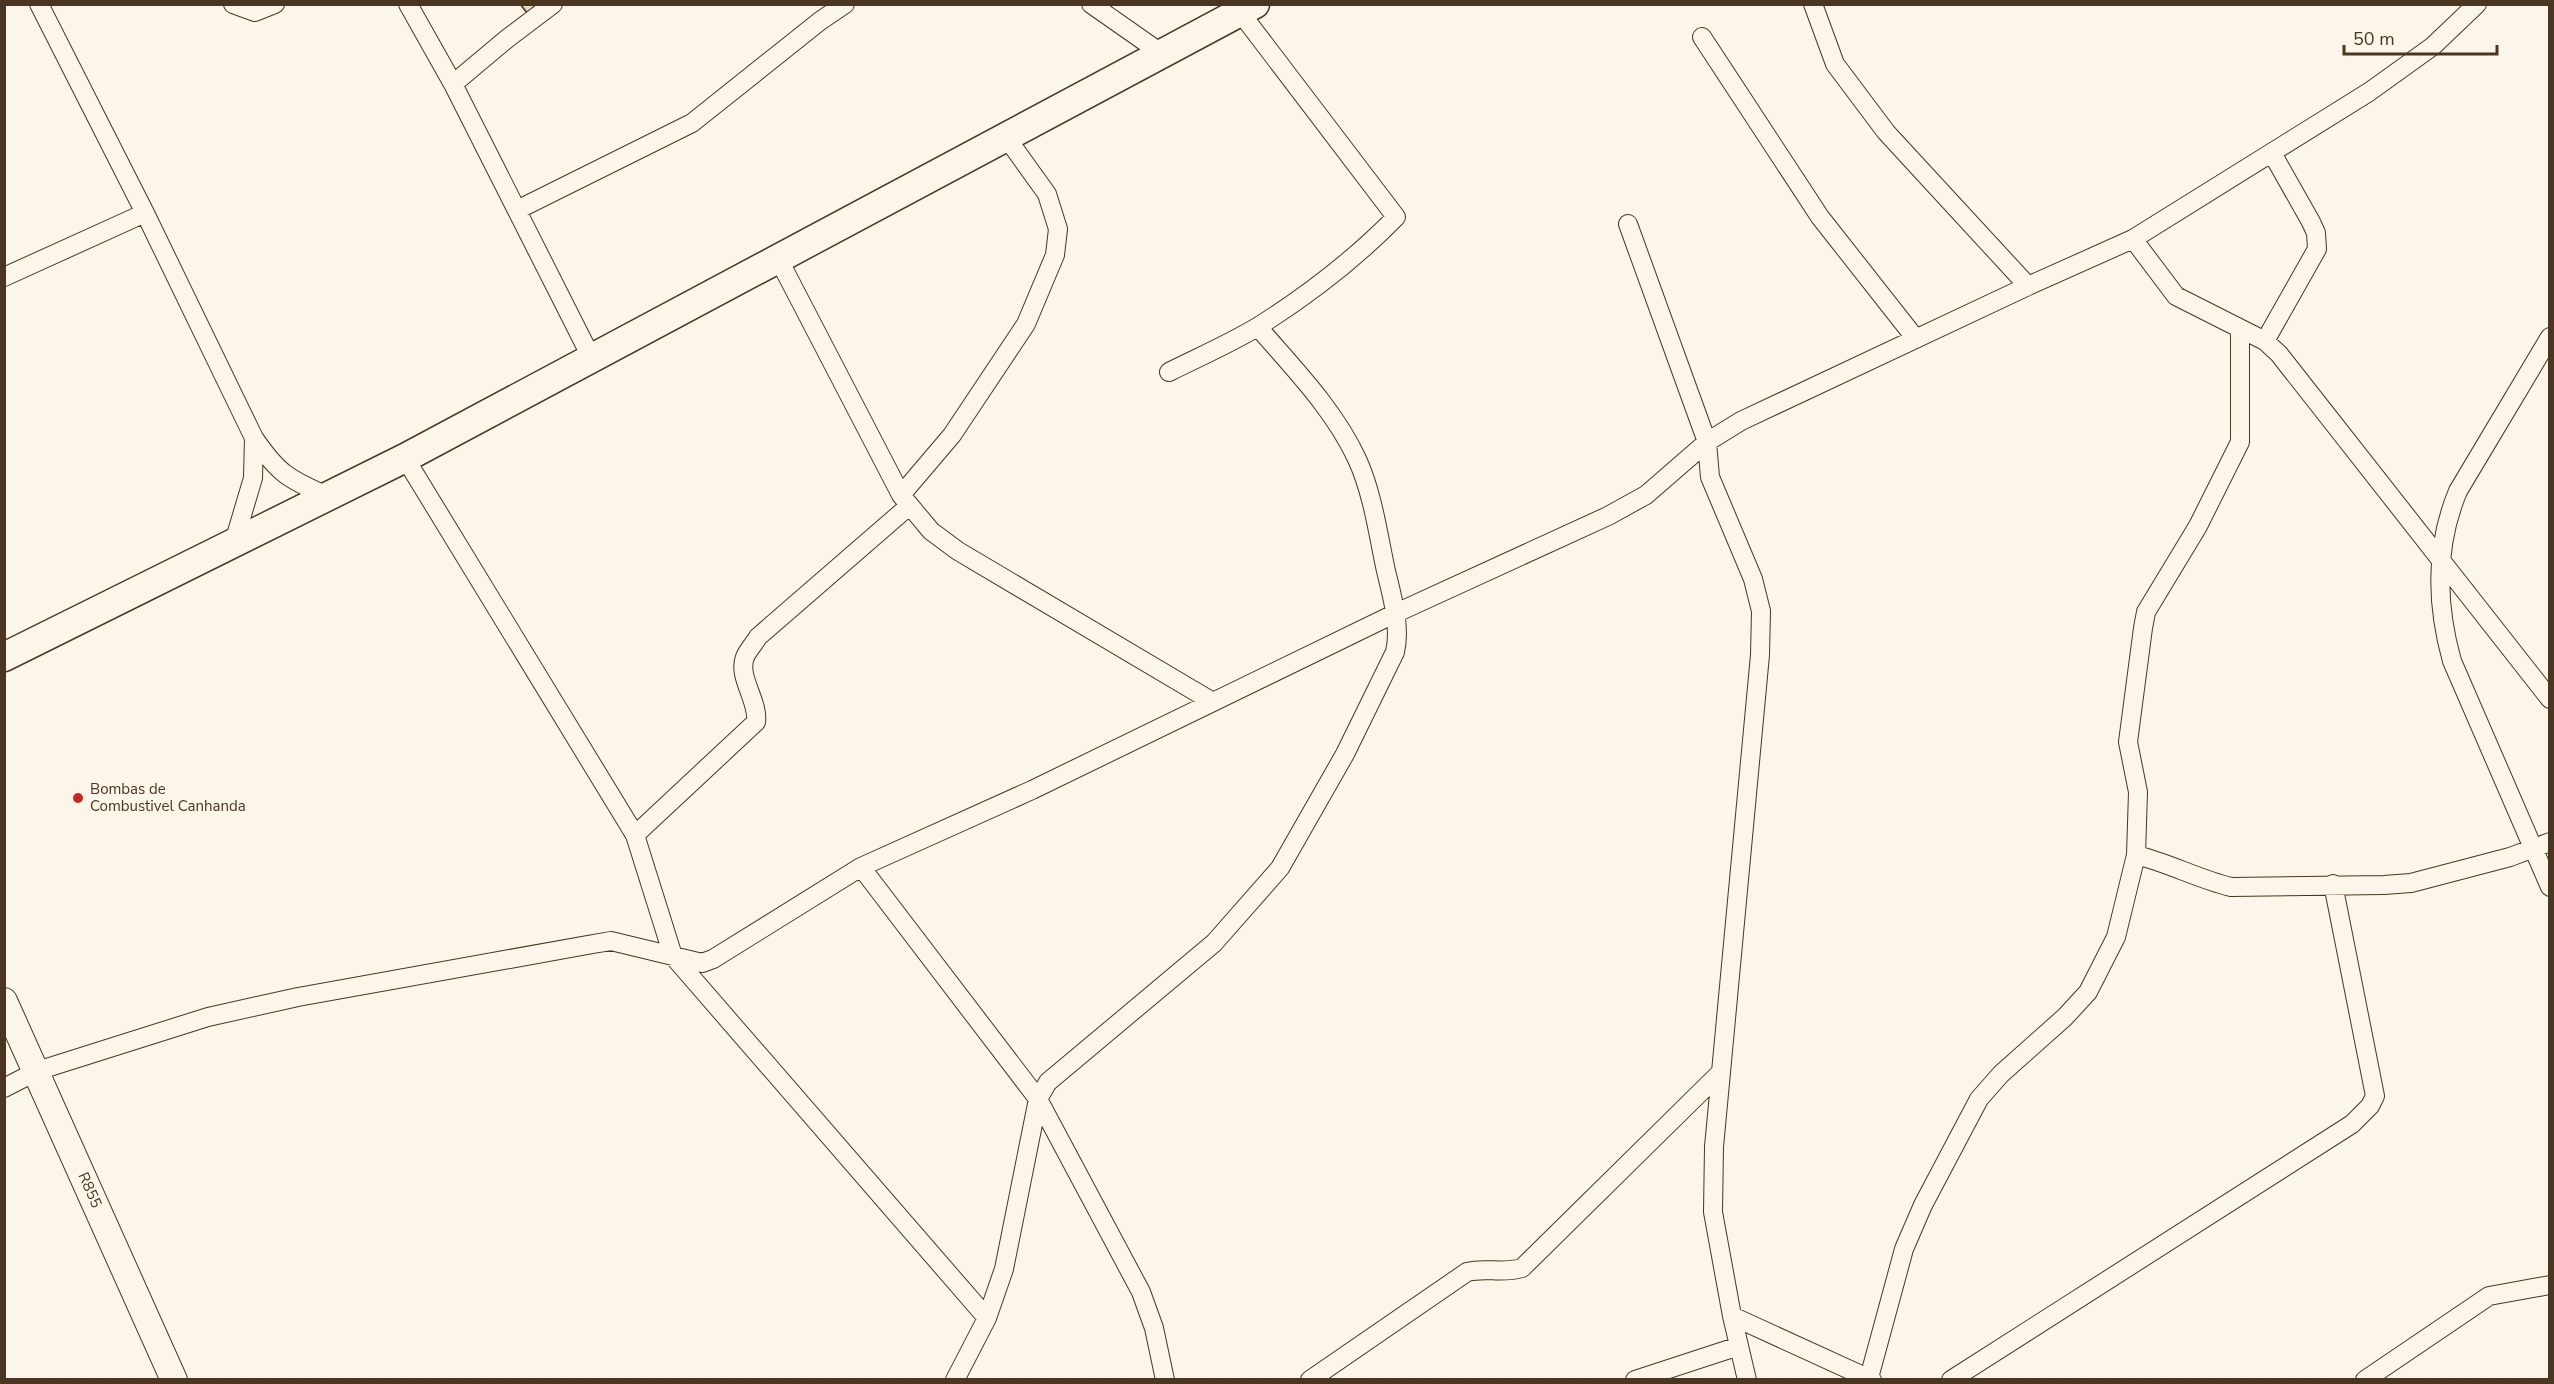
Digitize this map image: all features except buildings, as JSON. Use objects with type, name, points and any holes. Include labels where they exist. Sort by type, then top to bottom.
[{"type":"main road","points":[[4,657],[405,458],[1248,8]]},
{"type":"street","points":[[39,4],[145,213],[254,438],[269,460],[285,476],[327,496]]},
{"type":"street","points":[[233,4],[255,12],[274,4]]},
{"type":"street","points":[[408,4],[453,84],[592,359]]},
{"type":"street","points":[[453,84],[553,4]]},
{"type":"street","points":[[517,210],[693,123],[820,21],[845,4]]},
{"type":"street","points":[[1091,4],[1161,53]]},
{"type":"street","points":[[1813,4],[1835,64],[1886,132],[2028,286]]},
{"type":"street","points":[[4,1088],[37,1071],[208,1017],[298,998],[582,946],[611,941],[702,963],[713,959],[861,867],[1032,790],[1394,614],[1608,516],[1646,495],[1707,442],[1741,421],[2133,239],[2378,86],[2433,46],[2477,4]]},
{"type":"street","points":[[1169,372],[1258,327],[1314,288],[1380,233],[1396,216],[1248,8]]},
{"type":"street","points":[[1702,37],[1820,217],[1916,339]]},
{"type":"street","points":[[635,835],[756,722],[757,712],[745,676],[744,659],[758,637],[905,501],[1026,324],[1055,255],[1059,229],[1047,194],[1006,137]]},
{"type":"street","points":[[2265,341],[2317,249],[2316,233],[2311,222],[2272,153]]},
{"type":"street","points":[[4,277],[145,213]]},
{"type":"street","points":[[1628,224],[1707,442],[1710,477],[1753,579],[1761,611],[1760,655],[1714,1147],[1713,1212],[1732,1316],[1747,1380]]},
{"type":"street","points":[[2133,239],[2176,296],[2265,341],[2279,354],[2550,699]]},
{"type":"street","points":[[779,260],[905,501],[931,531],[958,551],[1213,702]]},
{"type":"street","points":[[955,1380],[987,1318],[1004,1269],[1014,1231],[1038,1099],[1048,1082],[1214,943],[1280,868],[1345,754],[1395,652],[1399,636],[1367,486],[1357,459],[1320,401],[1258,327]]},
{"type":"street","points":[[1732,1316],[1870,1379],[1904,1249],[1923,1205],[1979,1099],[2001,1074],[2065,1017],[2088,992],[2116,937],[2136,855],[2138,792],[2128,742],[2146,612],[2198,526],[2240,442],[2240,329]]},
{"type":"street","points":[[2550,337],[2458,491],[2448,514],[2441,559],[2439,600],[2443,629],[2452,661],[2550,887]]},
{"type":"street","points":[[234,542],[253,478],[254,438]]},
{"type":"street","points":[[405,458],[635,835],[673,956],[987,1318]]},
{"type":"street","points":[[2136,855],[2150,857],[2211,882],[2231,887],[2384,885],[2411,883],[2532,850],[2550,842]]},
{"type":"street","points":[[861,867],[1038,1099],[1141,1292],[1154,1328],[1165,1380]]},
{"type":"street","points":[[1952,1380],[2352,1124],[2370,1106],[2375,1096],[2333,884]]},
{"type":"street","name":"R855","points":[[4,1002],[174,1380]]},
{"type":"street","points":[[1310,1380],[1467,1272],[1475,1270],[1505,1272],[1522,1268],[1721,1072]]},
{"type":"street","points":[[2365,1380],[2489,1296],[2550,1285]]},
{"type":"street","points":[[1635,1380],[1739,1346]]},
{"type":"place","name":"Bombas de Combustivel Canhanda","points":[[78,798]]}]
